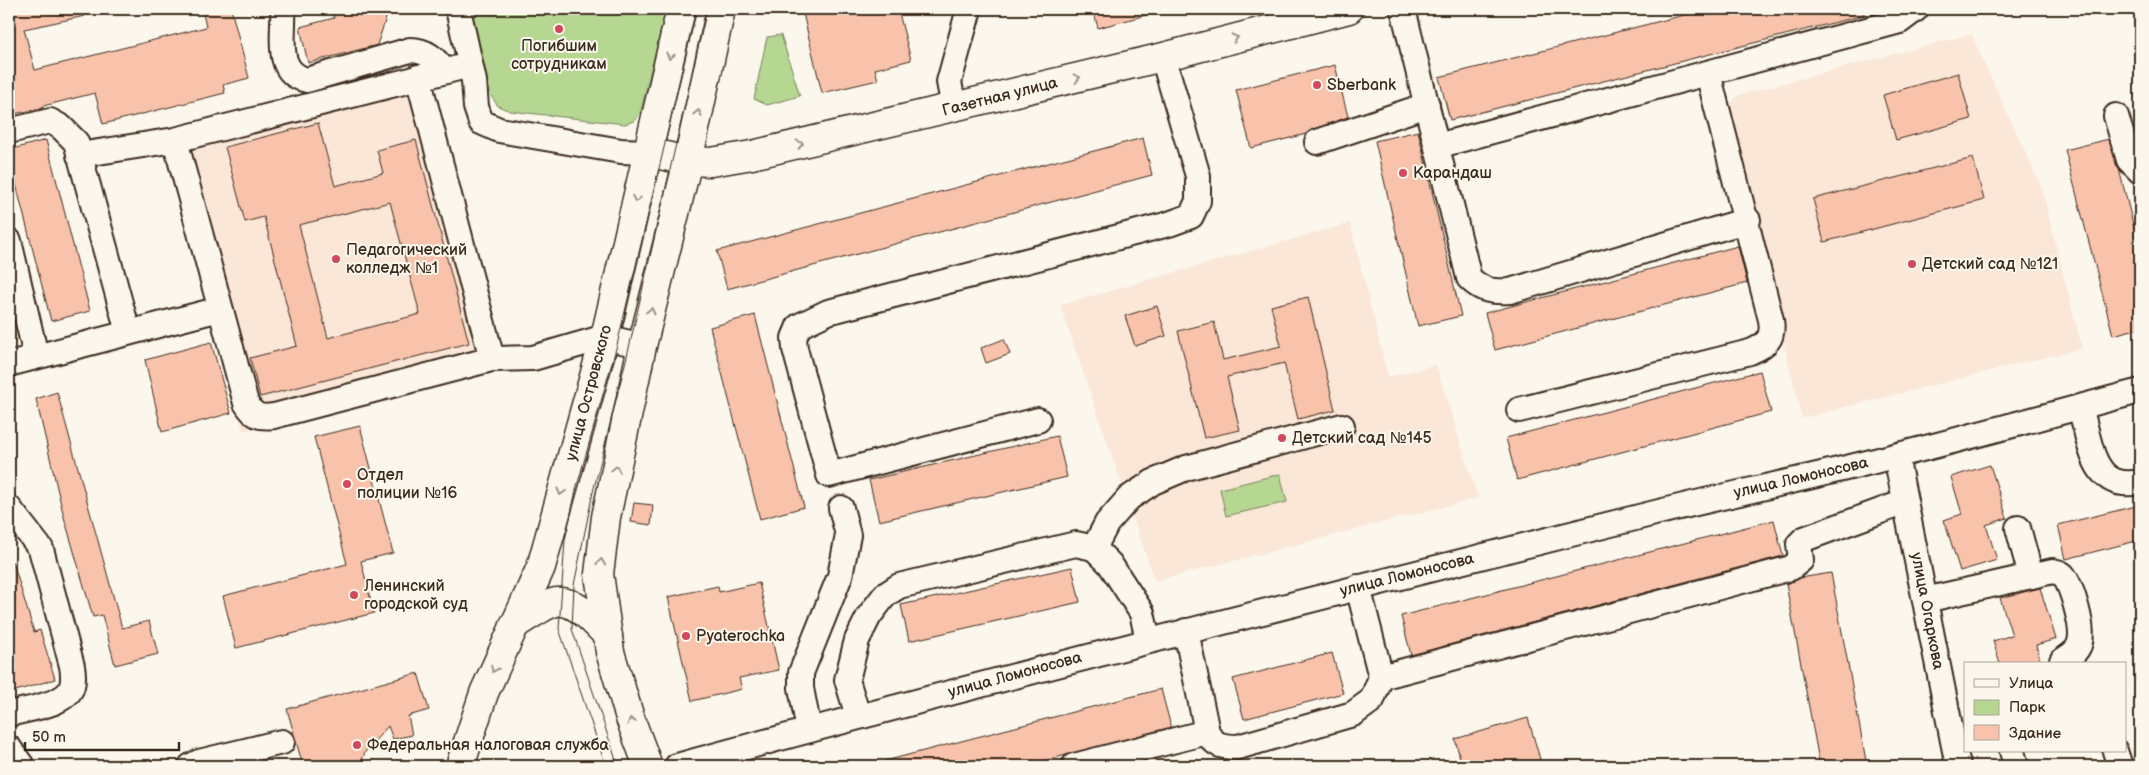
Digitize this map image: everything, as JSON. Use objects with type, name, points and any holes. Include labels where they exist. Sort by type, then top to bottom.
[{"type":"main road","name":"улица Островского","points":[[460,766],[484,693],[541,567],[605,337],[681,9]]},
{"type":"main road","points":[[648,766],[610,652],[599,574],[606,517],[642,346],[688,161],[721,9]]},
{"type":"main road","name":"Газетная улица","points":[[648,152],[688,161],[712,162],[752,156],[1163,57],[1349,9]]},
{"type":"main road","points":[[514,625],[556,602],[569,604],[585,614],[608,636]]},
{"type":"street","points":[[283,9],[283,57],[292,74],[298,78],[307,80],[410,50],[423,51],[431,56],[444,71]]},
{"type":"street","points":[[458,9],[470,65],[476,107],[481,122],[499,130],[621,151],[648,152]]},
{"type":"street","points":[[954,108],[949,82],[969,9]]},
{"type":"street","points":[[1404,9],[1470,278],[1477,286],[1486,291],[1510,290],[1748,220]]},
{"type":"street","points":[[1437,146],[1900,21],[1916,9]]},
{"type":"street","points":[[1038,420],[829,475],[795,349],[794,338],[799,326],[828,312],[1169,224],[1191,216],[1198,201],[1198,176],[1163,57]]},
{"type":"street","points":[[79,155],[175,140],[470,65]]},
{"type":"street","points":[[1519,410],[1750,352],[1762,348],[1770,340],[1773,330],[1748,220],[1708,73]]},
{"type":"street","points":[[418,77],[492,359]]},
{"type":"street","points":[[1317,142],[1427,105]]},
{"type":"street","points":[[2116,116],[2129,160],[2140,171]]},
{"type":"street","points":[[9,131],[50,121],[68,133],[76,142],[128,332]]},
{"type":"street","points":[[175,140],[246,403],[252,414],[261,418],[492,359],[533,358],[605,337],[642,346]]},
{"type":"street","points":[[9,241],[36,356]]},
{"type":"street","points":[[9,364],[220,309]]},
{"type":"street","name":"улица Ломоносова","points":[[677,766],[858,716],[983,685],[1148,640],[1684,506],[1896,456],[2140,391]]},
{"type":"street","points":[[2080,407],[2099,470],[2107,478],[2120,483],[2140,482]]},
{"type":"street","points":[[1094,548],[1107,523],[1129,498],[1153,482],[1186,468],[1342,426]]},
{"type":"street","name":"улица Огаркова","points":[[1896,456],[1925,600],[1959,742],[1958,766]]},
{"type":"street","points":[[1382,677],[1791,568],[1802,560],[1799,544],[1804,539],[1905,502]]},
{"type":"street","points":[[9,508],[41,549],[72,666],[73,678],[72,687],[66,697],[58,701],[9,714]]},
{"type":"street","points":[[809,730],[801,688],[801,673],[840,576],[848,535],[841,508]]},
{"type":"street","points":[[2018,528],[2031,576]]},
{"type":"street","points":[[858,716],[847,680],[857,640],[869,616],[885,595],[899,586],[1076,544],[1094,548],[1110,564],[1142,612],[1148,640]]},
{"type":"street","points":[[1925,600],[2053,571],[2062,573],[2068,584],[2081,627],[2080,642],[2075,652],[2062,661]]},
{"type":"street","points":[[1186,631],[1207,732],[1216,744],[1226,747],[1238,746],[1353,714],[1372,700],[1382,677],[1358,587]]},
{"type":"street","points":[[1074,766],[1207,732]]},
{"type":"street","points":[[191,766],[199,762],[282,742]]},
{"type":"street","points":[[9,748],[22,766]]},
{"type":"street","points":[[2012,752],[2016,766]]},
{"type":"street","points":[[2115,752],[2120,766]]},
{"type":"shaded area","name":"Детский сад №121","points":[[1971,34],[2041,186],[2082,348],[1802,418],[1725,109],[1739,95]]},
{"type":"shaded area","name":"Педагогический колледж №1","points":[[429,87],[503,362],[243,431],[170,156]]},
{"type":"shaded area","name":"Детский сад №145","points":[[1350,223],[1388,377],[1436,365],[1478,498],[1155,581],[1060,305]]},
{"type":"green space","points":[[470,9],[666,9],[640,114],[634,121],[625,124],[510,111],[498,106],[491,96]]},
{"type":"green space","points":[[781,35],[800,96],[767,105],[754,99],[767,37]]},
{"type":"green space","points":[[1280,474],[1287,502],[1226,516],[1220,489]]},
{"type":"building","points":[[9,9],[84,9],[85,16],[24,29],[35,70],[206,27],[202,9],[231,9],[249,78],[223,85],[225,93],[103,124],[95,93],[43,106],[43,108],[9,115]]},
{"type":"building","points":[[331,9],[389,9],[377,45],[308,63],[300,27],[334,18]]},
{"type":"building","points":[[802,9],[898,9],[911,60],[875,69],[878,80],[822,93]]},
{"type":"building","points":[[1093,9],[1150,9],[1150,14],[1098,28]]},
{"type":"building","points":[[1708,9],[1863,9],[1864,15],[1450,120],[1439,77]]},
{"type":"building","points":[[1335,65],[1348,117],[1313,129],[1306,134],[1251,148],[1236,90]]},
{"type":"building","points":[[1958,73],[1971,119],[1896,140],[1883,95]]},
{"type":"building","points":[[318,123],[335,186],[383,173],[377,150],[416,140],[469,343],[260,397],[250,358],[297,346],[264,217],[245,222],[225,147]],"holes":[[[390,202],[420,314],[328,338],[299,225]]]},
{"type":"building","points":[[1418,131],[1461,316],[1418,326],[1375,141]]},
{"type":"building","points":[[1143,138],[1152,175],[727,289],[717,251]]},
{"type":"building","points":[[2109,139],[2119,169],[2140,252],[2140,328],[2113,335],[2065,150]]},
{"type":"building","points":[[46,140],[90,311],[51,321],[9,157],[9,150]]},
{"type":"building","points":[[1973,158],[1984,200],[1824,242],[1813,199]]},
{"type":"building","points":[[1738,246],[1747,283],[1495,350],[1485,313]]},
{"type":"building","points":[[1308,297],[1335,410],[1298,419],[1284,363],[1227,377],[1240,430],[1204,438],[1178,331],[1214,322],[1223,360],[1281,346],[1271,306]]},
{"type":"building","points":[[1157,306],[1166,336],[1135,346],[1125,316]]},
{"type":"building","points":[[755,315],[804,507],[760,519],[710,327]]},
{"type":"building","points":[[1004,339],[1010,354],[986,363],[981,348]]},
{"type":"building","points":[[211,342],[231,413],[162,432],[145,360]]},
{"type":"building","points":[[1760,371],[1771,412],[1517,480],[1506,438]]},
{"type":"building","points":[[57,392],[122,628],[149,621],[158,654],[115,665],[102,615],[93,617],[64,517],[36,399]]},
{"type":"building","points":[[360,426],[393,553],[361,561],[374,613],[236,648],[223,596],[347,564],[314,437]]},
{"type":"building","points":[[1057,436],[1067,477],[879,521],[869,480]]},
{"type":"building","points":[[1990,465],[2007,518],[1986,525],[1997,560],[1960,571],[1944,520],[1962,514],[1951,477]]},
{"type":"building","points":[[634,503],[653,505],[651,525],[631,522]]},
{"type":"building","points":[[2140,505],[2140,540],[2066,559],[2058,525]]},
{"type":"building","points":[[1774,520],[1783,556],[1411,655],[1401,616]]},
{"type":"building","points":[[13,562],[34,632],[40,630],[55,679],[9,693],[9,563]]},
{"type":"building","points":[[1072,567],[1080,602],[909,641],[901,605]]},
{"type":"building","points":[[1831,573],[1867,766],[1820,766],[1786,584],[1800,578]]},
{"type":"building","points":[[759,583],[779,670],[739,678],[742,689],[692,701],[668,597],[718,586],[719,592]]},
{"type":"building","points":[[2040,588],[2056,639],[2036,645],[2040,662],[1999,662],[1993,641],[2012,635],[2000,598]]},
{"type":"building","points":[[1332,653],[1343,693],[1244,719],[1233,679]]},
{"type":"building","points":[[418,673],[429,710],[408,716],[412,735],[393,739],[388,726],[365,752],[360,766],[303,766],[287,709]]},
{"type":"building","points":[[1161,689],[1171,727],[1025,766],[886,766],[885,761]]},
{"type":"building","points":[[1528,718],[1542,766],[1462,766],[1455,739]]},
{"type":"tram line","points":[[606,766],[559,629],[565,540],[577,486],[617,345],[697,9]]},
{"type":"tram line","points":[[618,766],[572,629],[574,585],[593,492],[629,348],[707,9]]},
{"type":"place","name":"Погибшим сотрудникам","points":[[559,29]]},
{"type":"place","name":"Sberbank","points":[[1317,85]]},
{"type":"place","name":"Карандаш","points":[[1403,173]]},
{"type":"place","name":"Педагогический колледж №1","points":[[336,259]]},
{"type":"place","name":"Детский сад №121","points":[[1912,264]]},
{"type":"place","name":"Детский сад №145","points":[[1282,438]]},
{"type":"place","name":"Отдел полиции №16","points":[[347,484]]},
{"type":"place","name":"Ленинский городской суд","points":[[354,595]]},
{"type":"place","name":"Pyaterochka","points":[[686,636]]},
{"type":"place","name":"Федеральная налоговая служба","points":[[357,745]]}]
